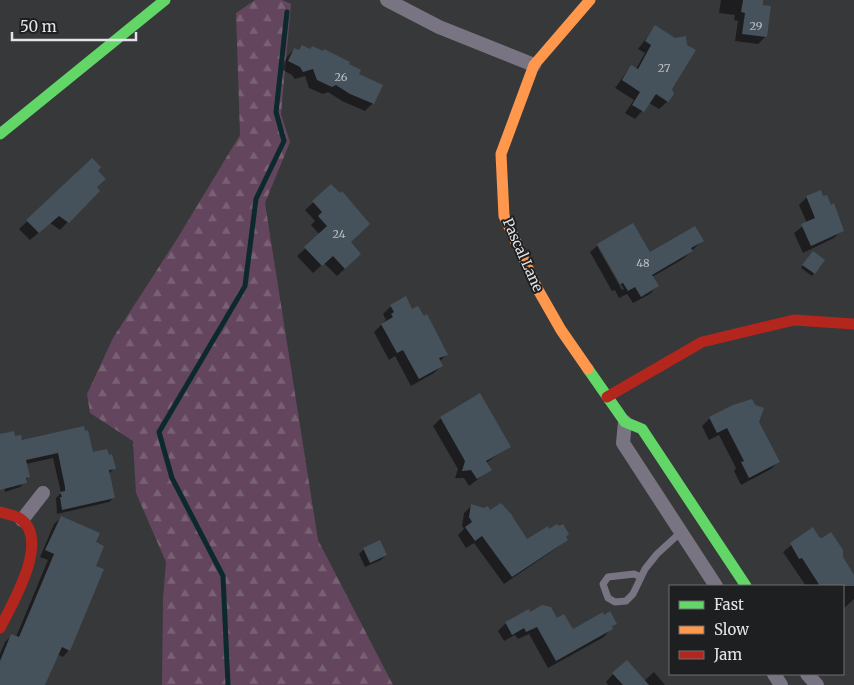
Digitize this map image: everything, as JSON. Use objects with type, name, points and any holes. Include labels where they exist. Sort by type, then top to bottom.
[{"type":"street","points":[[0,134],[165,0]]},
{"type":"street","points":[[387,0],[439,27],[534,65]]},
{"type":"street","name":"Pascal Lane","points":[[590,0],[534,65],[501,154],[504,216],[537,288],[561,330],[625,422],[642,429],[745,585]]},
{"type":"street","points":[[607,397],[702,342],[794,320],[854,324]]},
{"type":"street","points":[[625,422],[622,443],[715,585]]},
{"type":"street","points":[[22,520],[43,493]]},
{"type":"street","points":[[0,512],[22,520],[32,534],[32,551],[27,568],[0,628]]},
{"type":"street","points":[[808,675],[816,685]]},
{"type":"lane","points":[[641,577],[634,574],[608,577],[603,584],[608,598],[615,602],[626,601],[633,594],[641,577],[657,554],[681,532]]},
{"type":"green space","points":[[255,0],[282,0],[291,4],[281,114],[290,142],[265,203],[318,540],[393,685],[162,685],[163,599],[166,562],[136,493],[133,441],[90,413],[87,394],[113,338],[177,239],[240,135],[236,13]]},
{"type":"building","points":[[743,0],[763,0],[763,5],[771,6],[767,37],[742,34],[745,13],[741,12]]},
{"type":"building","points":[[655,25],[675,38],[686,36],[687,45],[696,50],[672,89],[674,94],[668,102],[656,94],[644,112],[632,105],[640,92],[622,80],[631,65],[638,69],[651,45],[645,41]]},
{"type":"building","points":[[302,45],[310,49],[312,46],[323,51],[324,49],[350,62],[349,64],[361,70],[359,74],[383,85],[374,104],[350,94],[336,85],[332,87],[317,80],[313,69],[303,72],[300,67],[288,61],[294,48],[299,50]]},
{"type":"building","points":[[92,158],[101,167],[98,171],[106,179],[97,187],[100,191],[69,223],[59,216],[39,233],[26,220]]},
{"type":"building","points":[[331,184],[340,193],[342,191],[370,224],[351,242],[361,254],[345,269],[333,256],[322,266],[304,247],[327,226],[318,216],[322,212],[312,201]]},
{"type":"building","points":[[821,190],[823,196],[827,195],[831,205],[834,203],[844,231],[811,246],[801,224],[815,218],[806,196]]},
{"type":"building","points":[[633,223],[650,252],[695,226],[704,241],[691,248],[693,251],[652,275],[659,286],[641,297],[635,287],[628,291],[623,283],[620,284],[597,244]]},
{"type":"building","points":[[813,251],[825,260],[815,274],[802,265]]},
{"type":"building","points":[[406,296],[412,309],[418,306],[424,316],[427,314],[448,355],[439,358],[443,366],[419,379],[403,350],[397,353],[381,324],[393,317],[391,314],[394,312],[390,305]]},
{"type":"building","points":[[480,393],[511,447],[486,461],[492,470],[477,479],[471,470],[462,471],[465,461],[440,417]]},
{"type":"building","points":[[752,399],[755,405],[764,408],[759,422],[780,462],[749,478],[741,462],[744,461],[727,428],[717,433],[709,417],[733,405]]},
{"type":"building","points":[[84,426],[85,431],[88,430],[93,452],[107,449],[109,455],[112,454],[116,469],[109,470],[115,498],[62,510],[60,492],[65,491],[65,487],[58,453],[26,460],[30,477],[26,478],[27,483],[0,490],[0,434],[14,431],[15,436],[21,435],[22,440]]},
{"type":"building","points":[[501,503],[511,514],[527,539],[548,526],[549,529],[557,524],[559,526],[563,524],[569,534],[566,537],[568,540],[512,577],[482,536],[475,541],[465,527],[472,522],[469,517],[471,504],[484,508],[488,506],[490,510]]},
{"type":"building","points":[[61,516],[100,533],[96,542],[104,546],[96,566],[104,569],[70,651],[62,647],[45,685],[0,685],[0,661],[11,634],[19,637],[33,604],[54,554],[45,550]]},
{"type":"building","points":[[813,527],[819,537],[822,538],[831,532],[843,550],[843,557],[854,575],[854,586],[819,585],[802,558],[799,559],[790,543]]},
{"type":"building","points":[[380,540],[387,555],[370,563],[363,548]]},
{"type":"building","points":[[542,605],[551,607],[557,618],[564,614],[573,629],[603,612],[604,615],[610,611],[617,624],[612,626],[613,629],[556,661],[537,627],[526,632],[524,628],[512,635],[505,622],[529,609],[530,612]]},
{"type":"building","points":[[627,660],[649,685],[623,685],[612,673]]},
{"type":"waterway","points":[[228,685],[223,576],[172,478],[159,432],[245,286],[256,199],[284,141],[276,112],[287,12]]},
{"type":"traffic: fast","points":[[0,134],[165,0]]},
{"type":"traffic: fast","points":[[588,369],[625,422],[642,429],[745,585]]},
{"type":"traffic: slow","points":[[588,369],[561,330],[537,288],[504,216],[501,154],[534,65],[590,0]]},
{"type":"traffic: jam","points":[[607,397],[702,342],[794,320],[854,324]]},
{"type":"traffic: jam","points":[[0,512],[19,518],[28,527],[32,540],[31,555],[26,572],[13,604],[0,628]]}]
